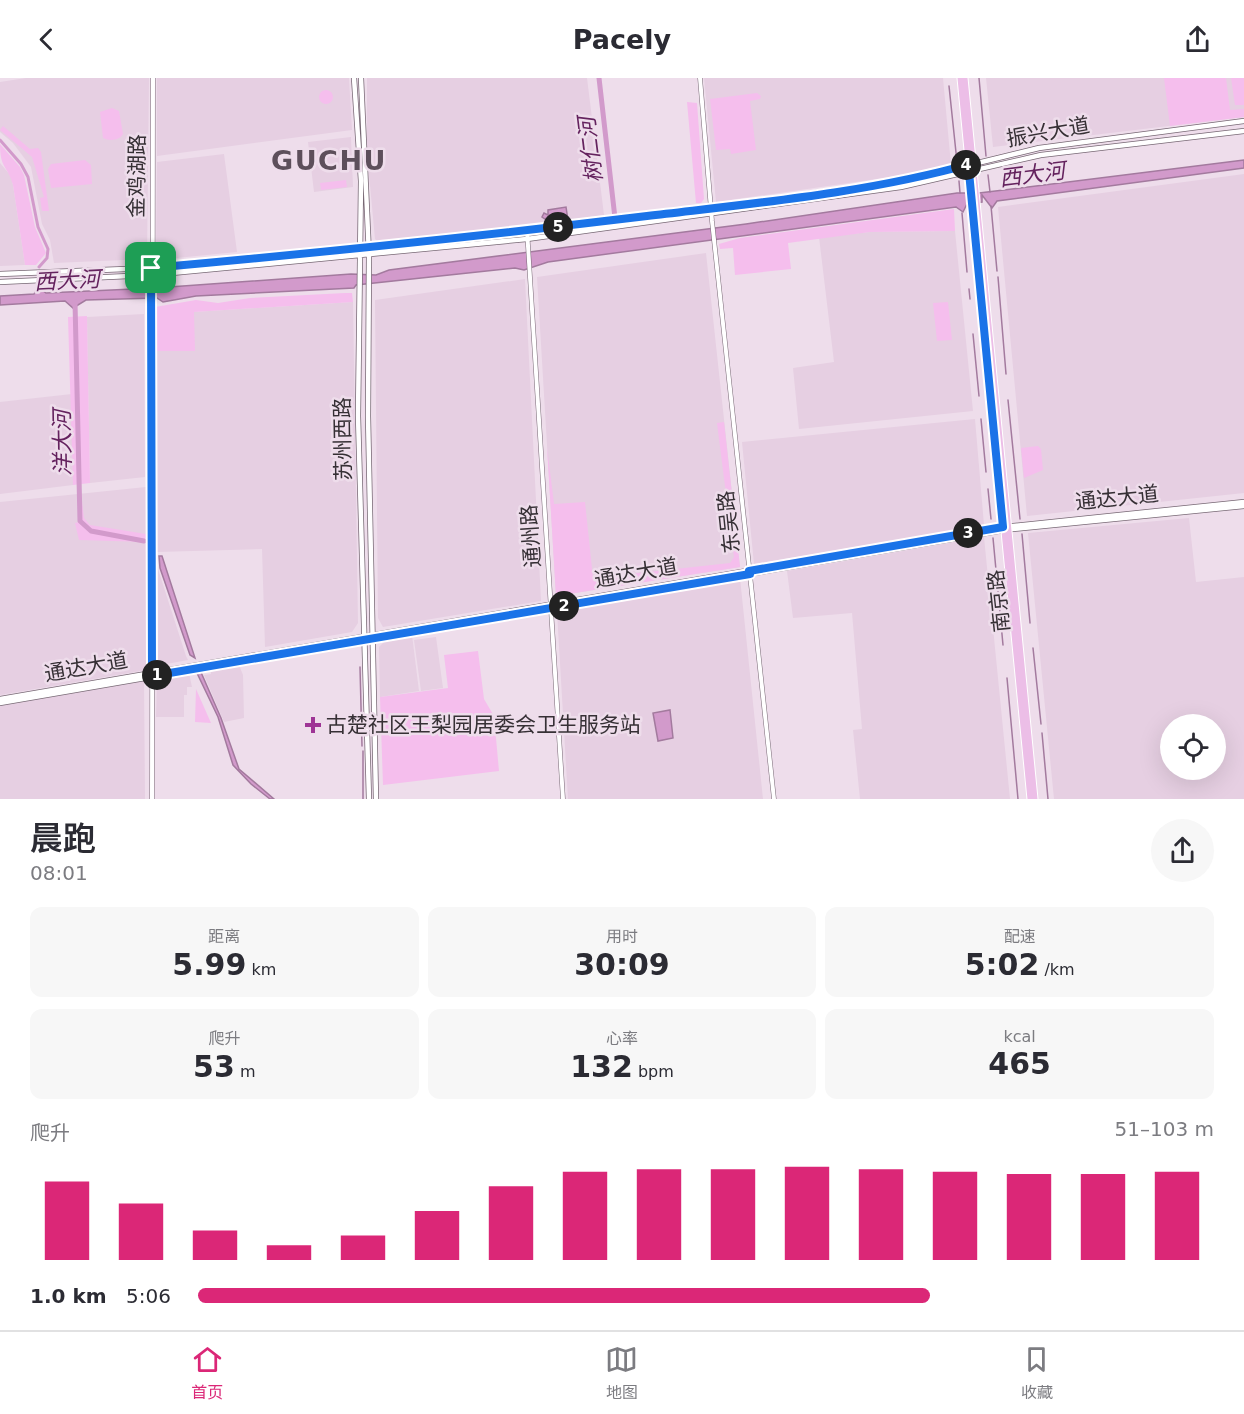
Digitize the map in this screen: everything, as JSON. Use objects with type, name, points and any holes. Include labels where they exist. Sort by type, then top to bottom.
[{"type":"main road","name":"苏州西路","points":[[354,78],[361,182],[358,416],[369,799]]},
{"type":"main road","name":"苏州西路","points":[[361,78],[369,238],[368,416],[376,799]]},
{"type":"main road","name":"南京路","points":[[960,78],[972,172],[1030,799]]},
{"type":"main road","name":"南京路","points":[[965,78],[971,164]]},
{"type":"main road","name":"振兴大道","points":[[0,274],[151,268],[360,249],[711,208],[912,179],[1039,148],[1244,122]]},
{"type":"main road","name":"振兴大道","points":[[0,282],[151,275],[382,254],[712,218],[901,187],[1041,155],[1244,131]]},
{"type":"main road","points":[[343,250],[356,245],[360,235],[369,238],[379,247]]},
{"type":"main road","points":[[369,267],[382,254]]},
{"type":"main road","points":[[340,258],[350,259],[360,267]]},
{"type":"main road","name":"通达大道","points":[[0,701],[1006,528],[1244,504]]},
{"type":"main road","name":"南京路","points":[[1006,528],[1035,799]]},
{"type":"street","name":"金鸡湖路","points":[[152,799],[150,282],[153,78]]},
{"type":"street","points":[[700,78],[712,218]]},
{"type":"street","name":"东吴路","points":[[712,218],[774,799]]},
{"type":"street","name":"通州路","points":[[527,230],[563,799]]},
{"type":"shaded area","points":[[26,78],[149,78],[147,259],[54,263],[50,240],[42,224],[31,167],[13,143],[0,132],[0,82]]},
{"type":"shaded area","points":[[157,78],[349,78],[352,130],[157,156]]},
{"type":"shaded area","points":[[367,78],[587,78],[604,215],[464,235],[378,242],[375,239],[367,153]]},
{"type":"shaded area","points":[[704,78],[943,78],[951,165],[939,170],[716,202]]},
{"type":"shaded area","points":[[986,78],[1244,78],[1244,117],[993,147]]},
{"type":"shaded area","points":[[1164,78],[1226,78],[1230,110],[1244,109],[1244,117],[1170,126]]},
{"type":"shaded area","points":[[1231,78],[1244,78],[1244,105],[1235,105]]},
{"type":"shaded area","points":[[323,90],[329,90],[333,97],[329,104],[323,104],[319,100],[319,94]]},
{"type":"shaded area","points":[[757,93],[761,96],[760,99],[750,101],[756,150],[731,154],[730,149],[716,150],[710,99]]},
{"type":"shaded area","points":[[687,102],[697,103],[704,199],[701,203],[696,203]]},
{"type":"shaded area","points":[[112,108],[119,111],[123,134],[111,140],[103,138],[100,112]]},
{"type":"shaded area","points":[[3,126],[30,149],[38,148],[41,152],[49,211],[42,211],[40,198],[44,197],[32,157],[0,130]]},
{"type":"shaded area","points":[[351,137],[353,187],[314,192],[308,142]]},
{"type":"shaded area","points":[[0,144],[24,175],[35,227],[46,253],[36,265],[25,265],[13,185],[3,162]]},
{"type":"shaded area","points":[[224,154],[237,252],[156,260],[157,162]]},
{"type":"shaded area","points":[[85,160],[91,165],[92,184],[51,188],[48,169],[51,164]]},
{"type":"shaded area","points":[[1244,160],[1244,168],[997,201],[992,208],[982,195],[982,202],[967,204],[963,212],[956,207],[548,262],[524,270],[515,268],[356,285],[354,288],[196,296],[163,302],[157,298],[86,300],[73,308],[65,301],[0,305],[0,296],[34,294],[38,287],[46,293],[351,274],[376,275],[389,270],[746,224],[957,193],[979,193]]},
{"type":"shaded area","points":[[0,163],[11,176],[25,265],[0,266]]},
{"type":"shaded area","points":[[1244,174],[1244,493],[1027,516],[998,207]]},
{"type":"shaded area","points":[[346,180],[347,187],[321,190],[320,183]]},
{"type":"shaded area","points":[[566,207],[568,220],[549,222],[549,216],[545,219],[542,217],[544,213],[548,215],[548,210]]},
{"type":"shaded area","points":[[954,209],[955,231],[870,232],[788,243],[791,269],[735,275],[733,248],[720,249],[719,244],[740,238]]},
{"type":"shaded area","points":[[955,231],[973,411],[799,429],[793,368],[834,362],[819,237],[870,232]]},
{"type":"shaded area","points":[[706,253],[740,567],[556,596],[537,277]]},
{"type":"shaded area","points":[[525,279],[541,601],[383,627],[378,618],[375,300]]},
{"type":"shaded area","points":[[352,293],[353,302],[194,312],[195,351],[156,351],[155,307],[196,300],[218,303],[250,298]]},
{"type":"shaded area","points":[[353,302],[358,623],[352,632],[265,647],[262,549],[157,552],[156,351],[194,351],[194,312]]},
{"type":"shaded area","points":[[948,302],[952,340],[937,341],[933,303]]},
{"type":"shaded area","points":[[144,314],[145,477],[90,483],[87,317]]},
{"type":"shaded area","points":[[87,316],[90,483],[73,485],[68,317]]},
{"type":"shaded area","points":[[72,394],[73,485],[0,494],[0,402]]},
{"type":"shaded area","points":[[975,419],[984,525],[754,564],[742,442]]},
{"type":"shaded area","points":[[724,422],[740,567],[556,596],[547,447],[554,504],[585,502],[593,578],[730,563],[734,557],[717,423]]},
{"type":"shaded area","points":[[1038,446],[1041,449],[1043,470],[1024,478],[1021,448]]},
{"type":"shaded area","points":[[146,487],[146,670],[0,695],[0,502]]},
{"type":"shaded area","points":[[81,493],[84,518],[90,525],[146,534],[146,542],[79,540],[75,523],[79,522],[77,494]]},
{"type":"shaded area","points":[[1189,518],[1196,582],[1244,577],[1244,799],[1054,799],[1028,533]]},
{"type":"shaded area","points":[[984,537],[1010,799],[860,799],[853,730],[862,729],[852,613],[793,618],[787,571]]},
{"type":"shaded area","points":[[159,556],[162,556],[195,658],[190,655],[160,568]]},
{"type":"shaded area","points":[[157,566],[188,660],[161,665],[158,661]]},
{"type":"shaded area","points":[[740,578],[763,799],[568,799],[557,612],[560,609]]},
{"type":"shaded area","points":[[412,635],[419,691],[380,697],[379,647],[387,639]]},
{"type":"shaded area","points":[[436,637],[443,688],[421,691],[414,640]]},
{"type":"shaded area","points":[[478,651],[484,699],[494,716],[499,771],[383,785],[380,697],[448,688],[444,655]]},
{"type":"shaded area","points":[[239,665],[243,675],[244,718],[224,722],[204,675],[211,674],[211,669]]},
{"type":"shaded area","points":[[200,670],[221,718],[239,769],[274,799],[270,799],[251,784],[233,765],[218,717],[196,671]]},
{"type":"shaded area","points":[[189,673],[192,687],[187,687],[187,695],[184,695],[184,717],[156,717],[157,680]]},
{"type":"shaded area","points":[[144,681],[145,799],[0,799],[0,706]]},
{"type":"shaded area","points":[[196,689],[211,723],[195,722]]},
{"type":"shaded area","points":[[670,710],[673,738],[658,741],[653,713]]},
{"type":"waterway","name":"树仁河","points":[[599,78],[615,218]]},
{"type":"waterway","points":[[979,78],[986,156]]},
{"type":"waterway","points":[[949,86],[957,162]]},
{"type":"waterway","name":"洋大河","points":[[0,140],[21,164],[28,177],[38,227],[48,249],[47,258],[39,267]]},
{"type":"waterway","points":[[988,175],[990,192]]},
{"type":"waterway","points":[[959,181],[960,193]]},
{"type":"waterway","points":[[991,206],[997,271]]},
{"type":"waterway","points":[[962,213],[967,272]]},
{"type":"waterway","points":[[998,277],[1006,374]]},
{"type":"waterway","points":[[969,289],[970,299]]},
{"type":"waterway","name":"洋大河","points":[[75,302],[80,521],[91,531],[144,541]]},
{"type":"waterway","points":[[973,334],[979,396]]},
{"type":"waterway","points":[[1008,400],[1020,519]]},
{"type":"waterway","points":[[981,419],[986,472]]},
{"type":"waterway","points":[[988,489],[991,519]]},
{"type":"waterway","points":[[1022,534],[1030,623]]},
{"type":"waterway","points":[[993,538],[1003,645]]},
{"type":"waterway","points":[[1033,648],[1041,724]]},
{"type":"waterway","points":[[360,667],[362,746]]},
{"type":"waterway","points":[[1007,678],[1018,799]]},
{"type":"waterway","points":[[1042,733],[1048,799]]},
{"type":"waterway","points":[[363,751],[363,799]]},
{"type":"place","name":"古楚社区王梨园居委会卫生服务站","points":[[313,725]]},
{"type":"district","name":"GUCHU","points":[[329,161]]},
{"type":"route","points":[[974,163],[975,171],[969,172],[1003,527],[749,571],[750,574],[152,676],[151,268],[369,248],[711,208],[912,179],[974,163]]},
{"type":"water label","name":"西大河","points":[[1032,174]]},
{"type":"water label","name":"西大河","points":[[67,280]]}]
